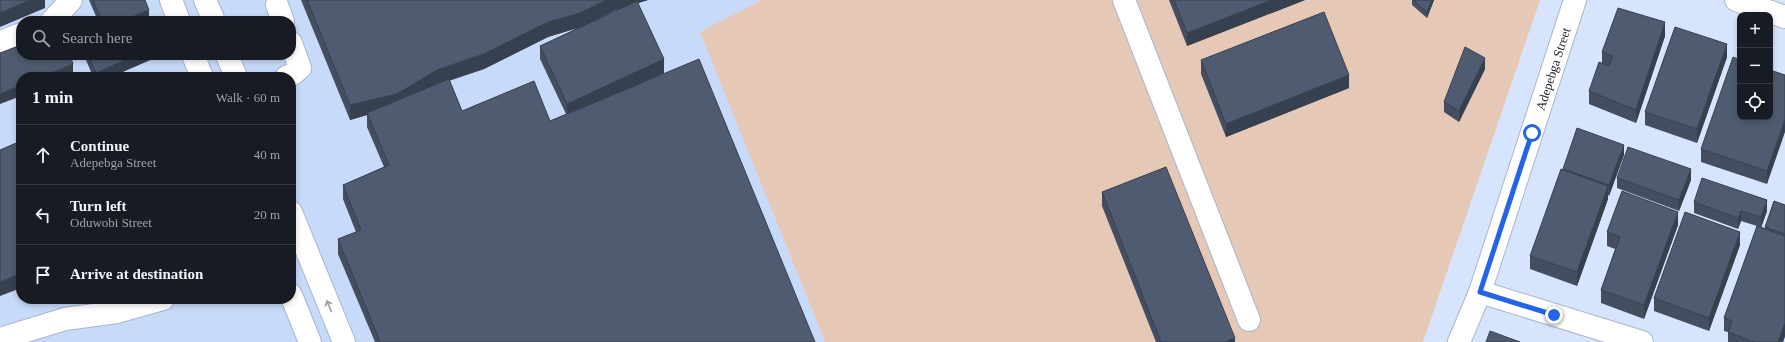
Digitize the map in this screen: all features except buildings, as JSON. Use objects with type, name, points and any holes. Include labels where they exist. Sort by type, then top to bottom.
[{"type":"street","points":[[56,16],[68,0]]},
{"type":"street","points":[[57,16],[71,0]]},
{"type":"street","points":[[171,0],[177,16]]},
{"type":"street","points":[[205,0],[212,16]]},
{"type":"street","points":[[1124,0],[1249,320]]},
{"type":"street","name":"Adepebga Street","points":[[1459,342],[1480,292],[1575,0]]},
{"type":"street","points":[[1736,0],[1785,17]]},
{"type":"street","points":[[0,42],[16,36]]},
{"type":"street","points":[[295,72],[300,68],[296,57]]},
{"type":"street","points":[[195,60],[200,72]]},
{"type":"street","points":[[230,60],[234,72]]},
{"type":"street","points":[[296,224],[344,342]]},
{"type":"street","points":[[1480,292],[1642,342]]},
{"type":"street","points":[[0,339],[65,318],[117,312],[145,304]]},
{"type":"street","points":[[295,304],[310,342]]},
{"type":"shaded area","points":[[0,0],[761,0],[700,32],[825,342],[0,342]]},
{"type":"shaded area","points":[[761,0],[1540,0],[1423,342],[825,342],[700,32]]},
{"type":"route","points":[[1532,133],[1480,292],[1554,315]]}]
